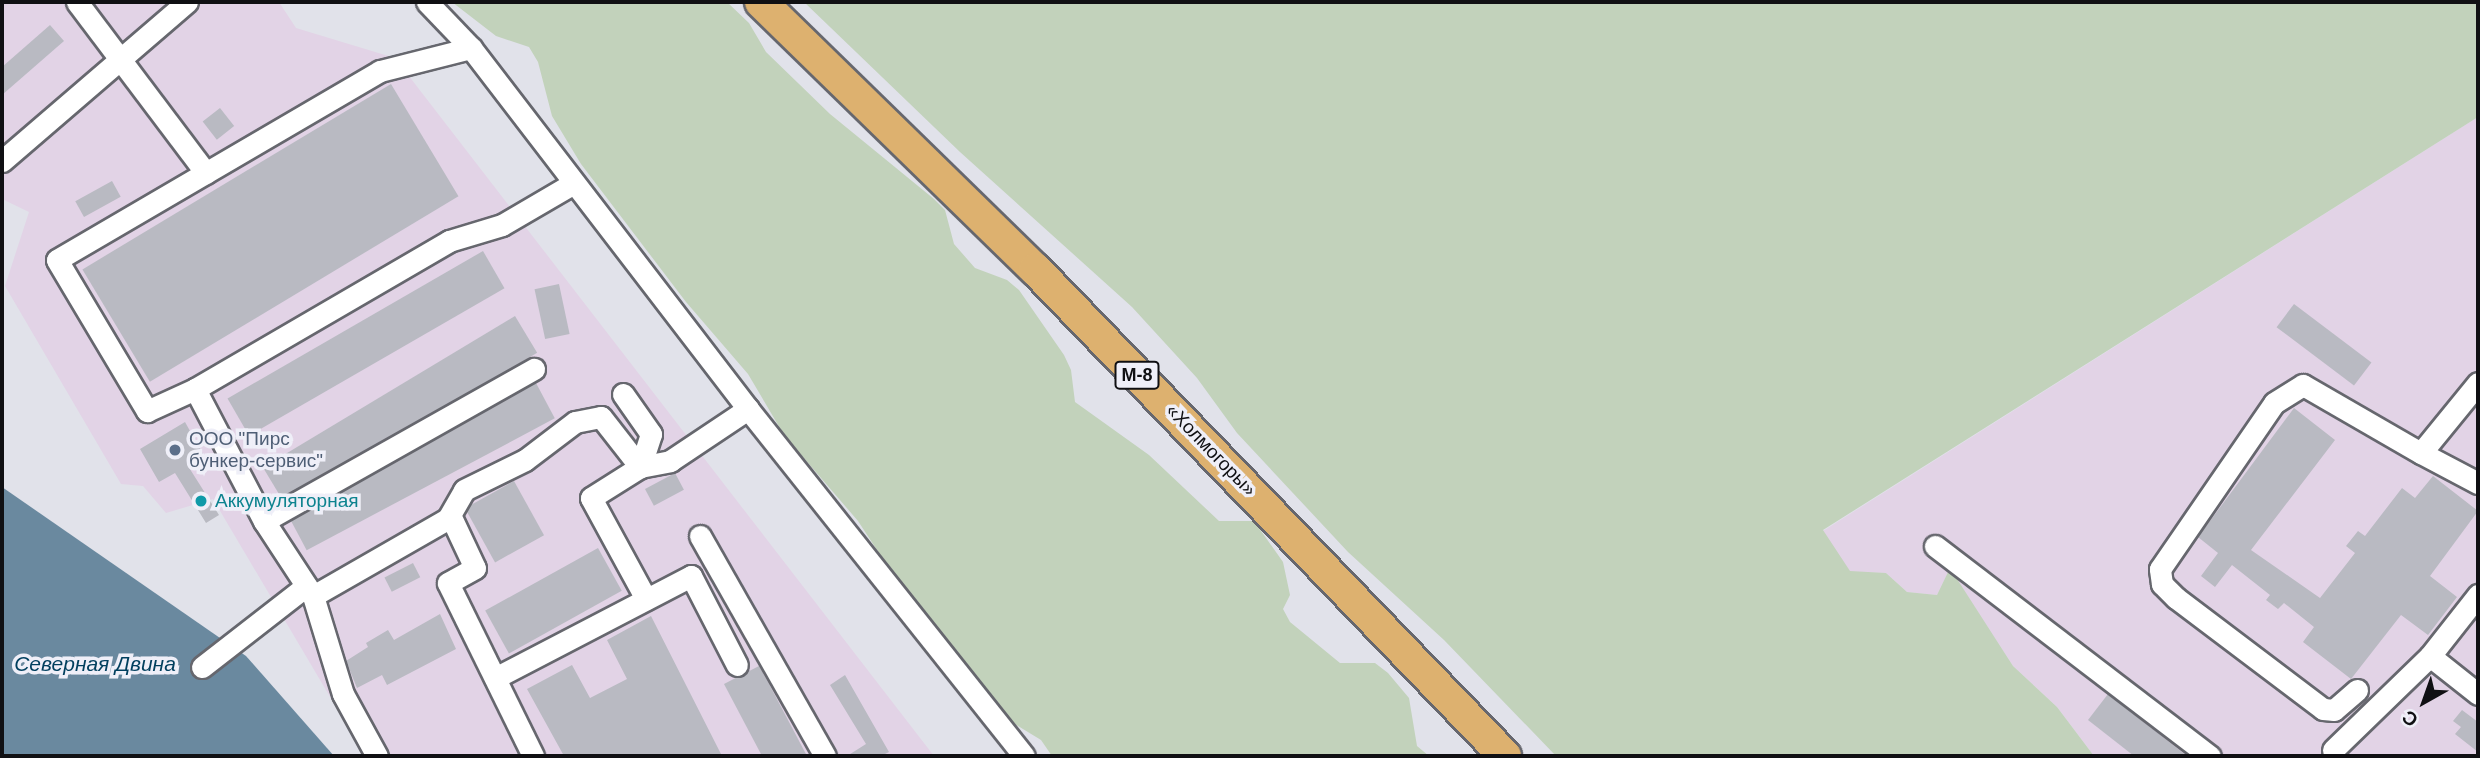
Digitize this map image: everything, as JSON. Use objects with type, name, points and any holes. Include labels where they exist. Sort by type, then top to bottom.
[{"type":"highway","name":"«Холмогоры»","points":[[761,2],[1035,269],[1505,756]]},
{"type":"lane","points":[[76,2],[206,173]]},
{"type":"lane","points":[[2,161],[187,2]]},
{"type":"lane","points":[[427,2],[471,48],[748,409],[1024,756]]},
{"type":"lane","points":[[471,48],[380,71],[57,260],[147,411],[195,389],[449,241],[502,225],[574,183]]},
{"type":"lane","points":[[264,521],[534,369]]},
{"type":"lane","points":[[2421,453],[2478,383]]},
{"type":"lane","points":[[2357,690],[2334,710],[2323,709],[2176,598],[2162,584],[2160,569],[2274,403],[2303,384],[2421,453],[2478,482]]},
{"type":"lane","points":[[195,389],[264,521],[310,591],[343,694],[377,756]]},
{"type":"lane","points":[[623,394],[651,434],[639,467]]},
{"type":"lane","points":[[646,599],[591,498],[639,467],[670,461],[748,409]]},
{"type":"lane","points":[[447,520],[464,490],[525,460],[575,422],[601,417],[639,467]]},
{"type":"lane","points":[[202,667],[310,591],[452,517],[475,568],[448,583],[533,756]]},
{"type":"lane","points":[[700,536],[825,756]]},
{"type":"lane","points":[[1935,546],[2210,756]]},
{"type":"lane","points":[[495,678],[691,576],[737,665]]},
{"type":"lane","points":[[2333,754],[2430,656],[2478,596]]},
{"type":"lane","points":[[2430,656],[2478,694]]},
{"type":"shaded area","points":[[2,2],[279,2],[296,28],[395,58],[934,756],[365,756],[213,499],[166,513],[143,486],[121,484],[5,286],[29,212],[2,199]]},
{"type":"shaded area","points":[[2478,117],[2478,756],[2094,756],[2057,707],[2013,666],[1950,569],[1937,595],[1907,592],[1886,573],[1850,572],[1823,531]]},
{"type":"green space","points":[[452,2],[727,2],[749,23],[766,52],[830,114],[945,210],[954,244],[975,268],[1007,280],[1019,290],[1064,355],[1071,370],[1075,402],[1149,455],[1219,521],[1254,521],[1283,562],[1290,595],[1283,609],[1290,622],[1340,663],[1375,663],[1388,673],[1409,698],[1417,746],[1429,756],[1052,756],[1041,740],[1005,718],[898,582],[858,521],[784,435],[748,374],[686,302],[581,164],[552,116],[538,62],[529,47],[496,36]]},
{"type":"green space","points":[[804,2],[2478,2],[2478,117],[1823,530],[1850,571],[1886,573],[1907,592],[1937,595],[1950,568],[2013,666],[2057,707],[2094,756],[1556,756],[1444,640],[1348,552],[1237,433],[1197,378],[1132,307],[960,152]]},
{"type":"water","name":"Северная Двина","points":[[2,487],[246,656],[334,756],[2,756]]},
{"type":"building","points":[[50,25],[64,41],[2,95],[2,67]]},
{"type":"building","points":[[391,84],[458,196],[150,382],[82,269]]},
{"type":"building","points":[[220,108],[234,126],[217,140],[203,122]]},
{"type":"building","points":[[112,181],[121,197],[84,217],[75,201]]},
{"type":"building","points":[[483,251],[504,288],[249,436],[228,399]]},
{"type":"building","points":[[559,284],[570,334],[545,339],[535,289]]},
{"type":"building","points":[[2294,304],[2371,362],[2354,386],[2277,327]]},
{"type":"building","points":[[515,316],[537,353],[285,504],[263,467]]},
{"type":"building","points":[[536,383],[555,418],[307,550],[288,515]]},
{"type":"building","points":[[2294,408],[2335,440],[2251,550],[2320,598],[2355,553],[2346,546],[2358,531],[2365,536],[2402,488],[2415,498],[2433,476],[2478,511],[2430,576],[2457,597],[2428,635],[2401,615],[2351,679],[2303,642],[2314,627],[2284,603],[2278,609],[2266,600],[2270,595],[2232,565],[2215,587],[2201,576],[2218,553],[2198,537]]},
{"type":"building","points":[[185,422],[204,456],[188,466],[219,515],[206,523],[175,473],[159,482],[140,449]]},
{"type":"building","points":[[675,473],[684,490],[654,506],[645,489]]},
{"type":"building","points":[[514,481],[544,535],[495,562],[465,508]]},
{"type":"building","points":[[598,548],[622,591],[509,653],[485,611]]},
{"type":"building","points":[[413,563],[420,577],[392,592],[384,578]]},
{"type":"building","points":[[440,614],[456,649],[387,685],[382,675],[357,688],[346,661],[368,647],[366,643],[388,630],[394,640]]},
{"type":"building","points":[[651,616],[722,756],[564,756],[527,689],[572,665],[590,698],[627,679],[607,640]]},
{"type":"building","points":[[759,666],[807,756],[762,756],[724,684]]},
{"type":"building","points":[[845,675],[889,752],[881,756],[847,756],[866,744],[830,685]]},
{"type":"building","points":[[2108,694],[2187,756],[2134,756],[2088,720]]},
{"type":"building","points":[[2462,710],[2478,722],[2478,752],[2455,734],[2461,727],[2453,721]]},
{"type":"place","name":"ООО \"Пирс бункер-сервис\"","points":[[175,450]]},
{"type":"place","name":"Аккумуляторная","points":[[201,501]]}]
